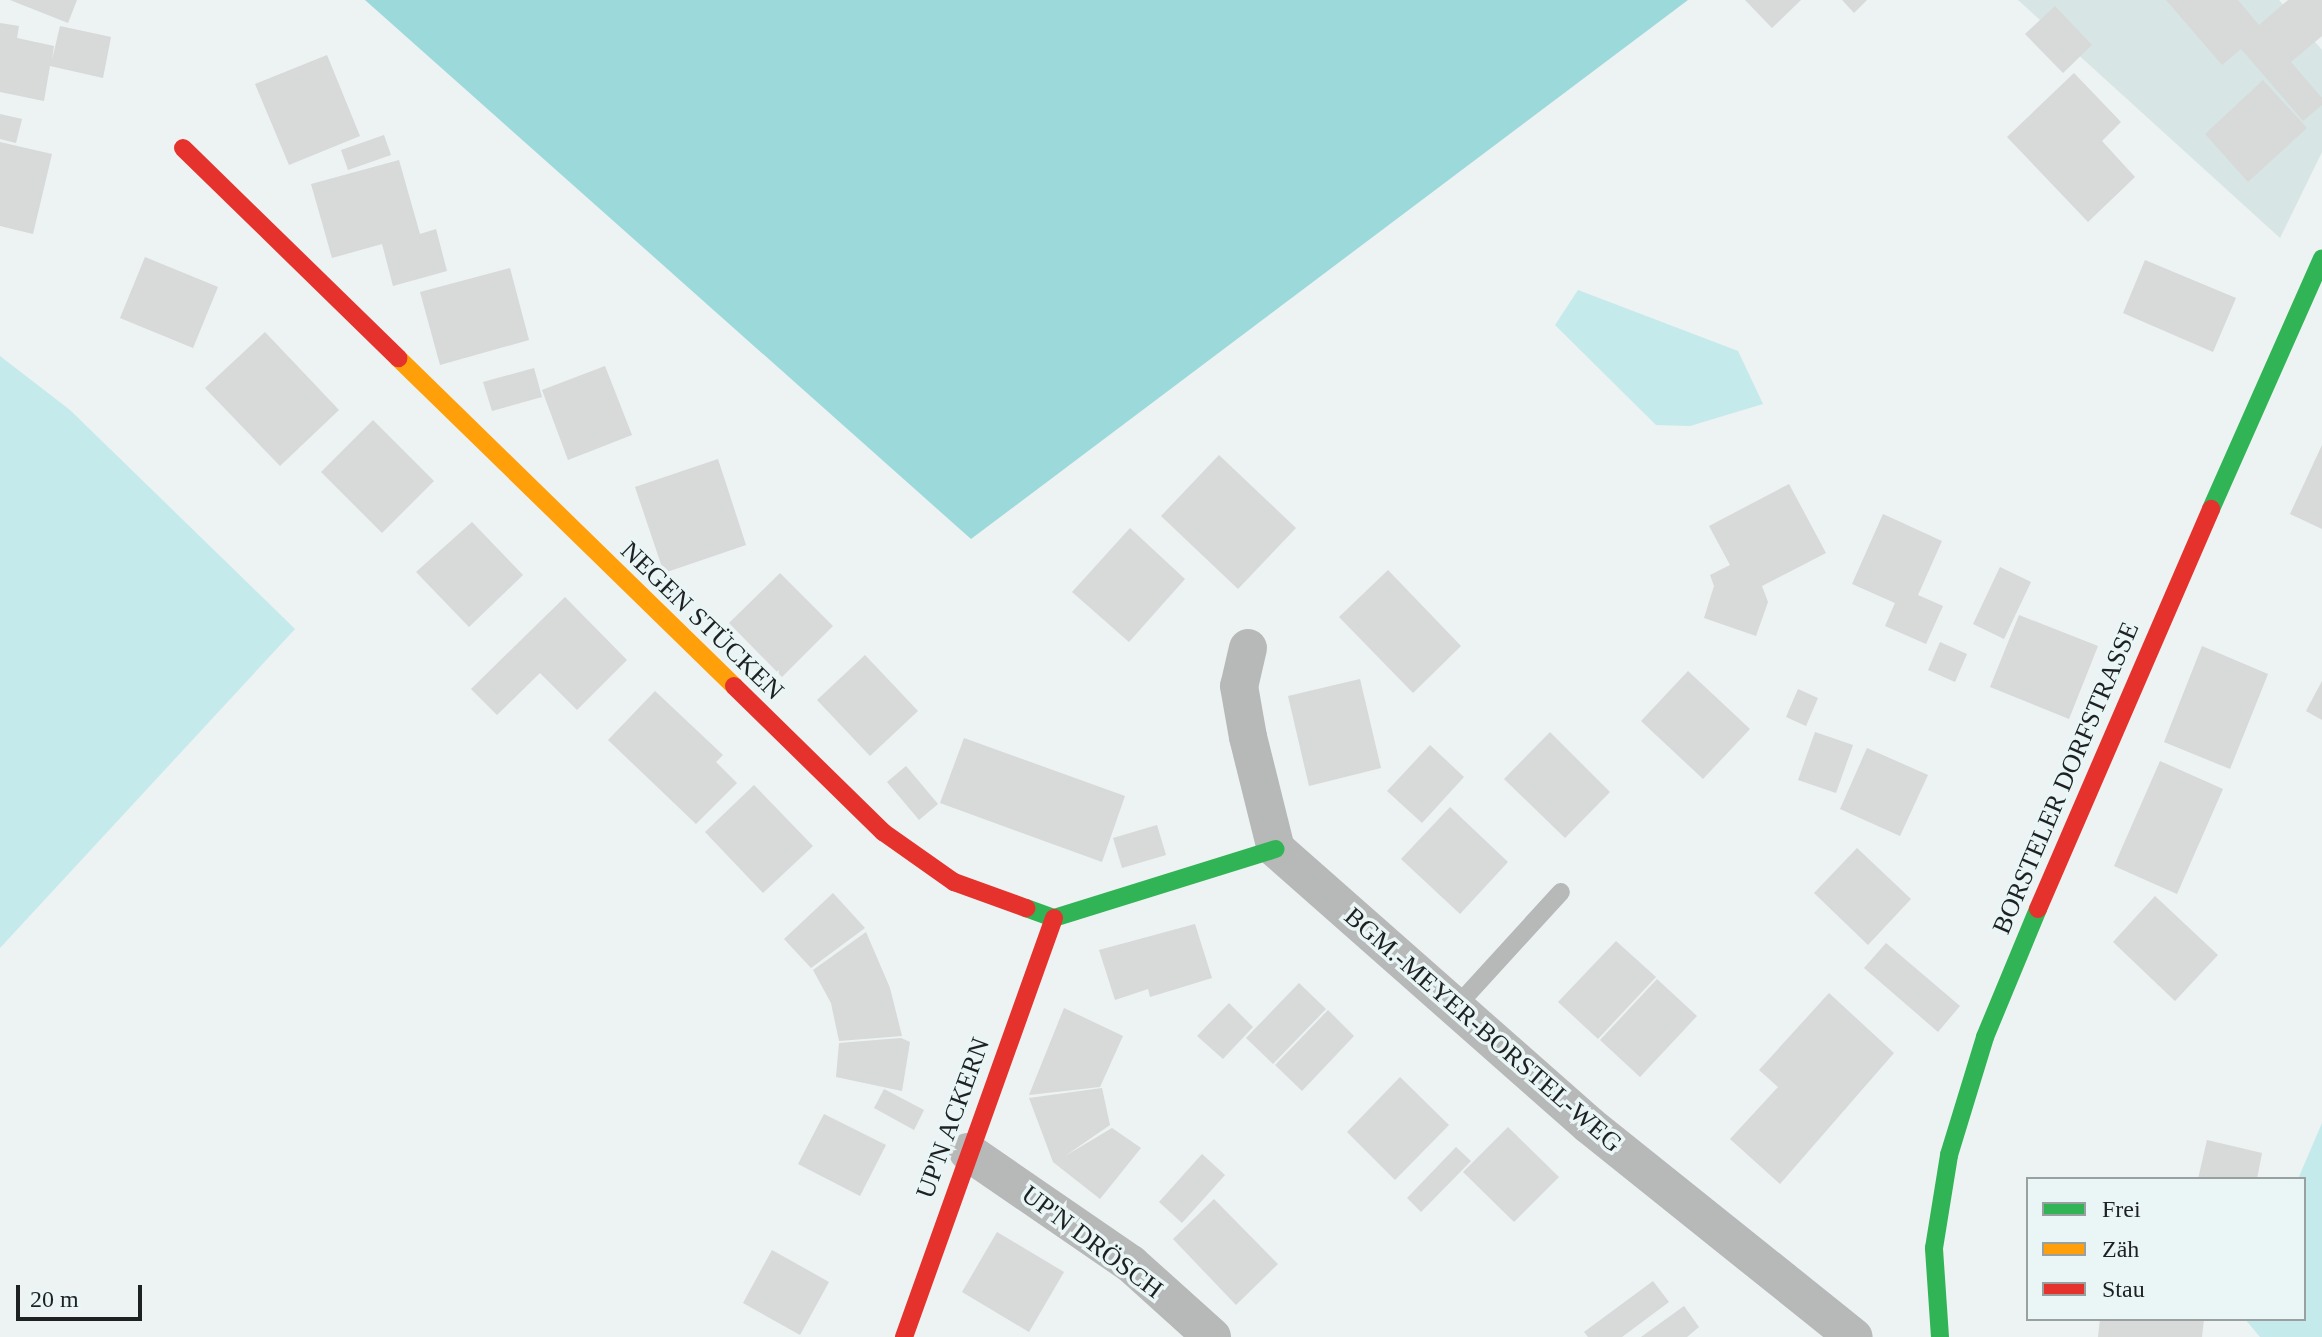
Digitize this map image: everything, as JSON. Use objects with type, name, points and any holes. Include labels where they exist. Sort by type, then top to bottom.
[{"type":"street","name":"NEGEN STÜCKEN","points":[[183,148],[883,832],[954,882],[1054,918]]},
{"type":"street","name":"BORSTELER DORFSTRASSE","points":[[1940,1337],[1934,1248],[1949,1155],[1985,1037],[2098,767],[2322,259]]},
{"type":"street","points":[[1054,918],[1276,849],[1248,737],[1239,686],[1248,648]]},
{"type":"street","name":"BGM.-MEYER-BORSTEL-WEG","points":[[1276,849],[1589,1125],[1854,1337]]},
{"type":"street","name":"UP'N ACKERN","points":[[904,1337],[1054,918]]},
{"type":"street","name":"UP'N DRÖSCH","points":[[968,1152],[1131,1264],[1212,1337]]},
{"type":"lane","points":[[1455,1008],[1561,892]]},
{"type":"shaded area","points":[[365,0],[1688,0],[971,539]]},
{"type":"shaded area","points":[[2018,0],[2279,0],[2322,50],[2322,152],[2280,238]]},
{"type":"shaded area","points":[[1578,290],[1738,351],[1763,404],[1690,426],[1656,425],[1555,325]]},
{"type":"shaded area","points":[[0,356],[70,410],[295,629],[0,948]]},
{"type":"shaded area","points":[[2322,1123],[2322,1337],[2260,1337],[2247,1321],[2306,1321],[2306,1177],[2299,1177]]},
{"type":"building","points":[[10,0],[77,0],[68,23]]},
{"type":"building","points":[[1745,0],[1801,0],[1772,28]]},
{"type":"building","points":[[1842,0],[1867,0],[1854,13]]},
{"type":"building","points":[[2166,0],[2238,0],[2259,25],[2288,0],[2322,0],[2322,36],[2291,62],[2322,98],[2322,105],[2303,121],[2241,49],[2222,65]]},
{"type":"building","points":[[2055,6],[2092,45],[2063,73],[2025,34]]},
{"type":"building","points":[[0,23],[19,26],[17,38],[54,46],[52,60],[60,26],[111,37],[103,78],[50,66],[44,101],[0,92]]},
{"type":"building","points":[[327,55],[360,136],[289,165],[255,84]]},
{"type":"building","points":[[2074,73],[2121,122],[2102,141],[2135,177],[2088,222],[2007,137]]},
{"type":"building","points":[[2263,80],[2307,128],[2248,182],[2205,134]]},
{"type":"building","points":[[0,114],[22,119],[16,143],[0,139]]},
{"type":"building","points":[[384,135],[391,155],[348,170],[341,150]]},
{"type":"building","points":[[0,142],[52,154],[33,234],[0,226]]},
{"type":"building","points":[[399,160],[420,234],[436,229],[447,271],[393,286],[382,244],[332,258],[311,184]]},
{"type":"building","points":[[145,257],[218,287],[193,348],[120,318]]},
{"type":"building","points":[[2145,260],[2236,298],[2213,352],[2123,313]]},
{"type":"building","points":[[510,268],[529,340],[440,365],[420,292]]},
{"type":"building","points":[[265,332],[339,410],[280,466],[205,388]]},
{"type":"building","points":[[605,366],[632,435],[568,460],[542,390]]},
{"type":"building","points":[[534,368],[542,397],[492,411],[483,382]]},
{"type":"building","points":[[373,420],[434,481],[382,533],[321,472]]},
{"type":"building","points":[[2322,445],[2322,529],[2290,514]]},
{"type":"building","points":[[1219,455],[1296,528],[1238,589],[1161,516]]},
{"type":"building","points":[[718,459],[746,545],[664,573],[635,487]]},
{"type":"building","points":[[1789,484],[1826,553],[1762,586],[1768,602],[1756,636],[1704,618],[1714,586],[1710,575],[1730,565],[1709,526]]},
{"type":"building","points":[[1883,514],[1942,541],[1918,595],[1943,606],[1926,644],[1885,626],[1895,603],[1852,584]]},
{"type":"building","points":[[472,522],[523,575],[469,627],[416,572]]},
{"type":"building","points":[[1130,528],[1185,579],[1129,642],[1072,592]]},
{"type":"building","points":[[2000,567],[2031,582],[2004,639],[1973,624]]},
{"type":"building","points":[[1388,570],[1461,646],[1413,693],[1339,617]]},
{"type":"building","points":[[780,573],[833,626],[782,677],[729,623]]},
{"type":"building","points":[[565,597],[627,660],[577,710],[540,673],[497,715],[471,689]]},
{"type":"building","points":[[2019,615],[2098,646],[2069,719],[1990,687]]},
{"type":"building","points":[[1940,642],[1967,654],[1955,682],[1928,670]]},
{"type":"building","points":[[2202,646],[2268,674],[2230,769],[2164,742]]},
{"type":"building","points":[[865,655],[918,711],[870,756],[817,700]]},
{"type":"building","points":[[1688,671],[1750,729],[1703,779],[1641,721]]},
{"type":"building","points":[[1360,679],[1381,768],[1309,786],[1288,696]]},
{"type":"building","points":[[2322,681],[2322,720],[2306,711]]},
{"type":"building","points":[[1798,689],[1818,698],[1806,726],[1786,717]]},
{"type":"building","points":[[655,691],[723,755],[716,762],[737,783],[696,824],[608,740]]},
{"type":"building","points":[[1550,732],[1610,792],[1565,838],[1504,779]]},
{"type":"building","points":[[1815,732],[1853,745],[1836,793],[1798,780]]},
{"type":"building","points":[[964,738],[1125,796],[1102,862],[940,803]]},
{"type":"building","points":[[1430,745],[1464,777],[1422,823],[1387,791]]},
{"type":"building","points":[[1867,748],[1928,775],[1900,836],[1840,809]]},
{"type":"building","points":[[2160,761],[2223,789],[2177,894],[2114,866]]},
{"type":"building","points":[[906,766],[938,804],[919,820],[887,782]]},
{"type":"building","points":[[754,785],[813,846],[763,893],[705,832]]},
{"type":"building","points":[[1450,807],[1508,862],[1460,914],[1401,859]]},
{"type":"building","points":[[1157,825],[1166,855],[1122,868],[1113,838]]},
{"type":"building","points":[[1857,848],[1911,899],[1868,945],[1814,893]]},
{"type":"building","points":[[833,893],[865,928],[811,968],[784,939]]},
{"type":"building","points":[[2155,896],[2218,955],[2175,1001],[2113,942]]},
{"type":"building","points":[[1195,924],[1212,978],[1150,997],[1148,989],[1115,1000],[1099,950]]},
{"type":"building","points":[[866,932],[890,988],[902,1036],[839,1041],[831,1003],[813,970]]},
{"type":"building","points":[[1616,941],[1656,977],[1598,1039],[1558,1002]]},
{"type":"building","points":[[1886,943],[1960,1006],[1938,1032],[1864,968]]},
{"type":"building","points":[[1657,979],[1697,1016],[1640,1077],[1600,1040]]},
{"type":"building","points":[[1299,983],[1326,1009],[1273,1064],[1246,1038]]},
{"type":"building","points":[[1829,993],[1894,1053],[1780,1184],[1730,1139],[1778,1087],[1759,1070]]},
{"type":"building","points":[[1229,1003],[1253,1027],[1223,1059],[1197,1036]]},
{"type":"building","points":[[1064,1008],[1123,1036],[1100,1087],[1029,1095]]},
{"type":"building","points":[[1328,1010],[1354,1036],[1302,1091],[1275,1065]]},
{"type":"building","points":[[901,1038],[910,1042],[902,1091],[836,1077],[839,1043]]},
{"type":"building","points":[[1400,1077],[1449,1125],[1395,1180],[1347,1132]]},
{"type":"building","points":[[1102,1088],[1110,1125],[1065,1156],[1112,1128],[1141,1148],[1100,1199],[1053,1162],[1029,1098]]},
{"type":"building","points":[[884,1089],[924,1110],[914,1130],[874,1108]]},
{"type":"building","points":[[824,1114],[886,1145],[860,1196],[798,1164]]},
{"type":"building","points":[[1508,1127],[1559,1177],[1514,1222],[1463,1172]]},
{"type":"building","points":[[2207,1140],[2262,1153],[2257,1177],[2198,1177]]},
{"type":"building","points":[[1456,1147],[1471,1161],[1421,1212],[1407,1198]]},
{"type":"building","points":[[1202,1154],[1225,1175],[1182,1223],[1159,1202]]},
{"type":"building","points":[[1214,1199],[1278,1264],[1236,1305],[1173,1239]]},
{"type":"building","points":[[997,1232],[1064,1272],[1029,1332],[962,1292]]},
{"type":"building","points":[[772,1250],[829,1282],[800,1335],[743,1303]]},
{"type":"building","points":[[1653,1281],[1669,1302],[1622,1337],[1588,1337],[1584,1332]]},
{"type":"building","points":[[1684,1306],[1699,1327],[1687,1337],[1641,1337]]},
{"type":"building","points":[[2100,1321],[2204,1321],[2202,1337],[2098,1337]]},
{"type":"traffic: fast","points":[[2211,509],[2322,259]]},
{"type":"traffic: fast","points":[[1026,908],[1054,918],[1276,849]]},
{"type":"traffic: fast","points":[[1940,1337],[1934,1248],[1949,1155],[1985,1037],[2038,909]]},
{"type":"traffic: slow","points":[[398,358],[734,686]]},
{"type":"traffic: jam","points":[[183,148],[398,358]]},
{"type":"traffic: jam","points":[[2038,909],[2211,509]]},
{"type":"traffic: jam","points":[[734,686],[883,832],[954,882],[1026,908]]},
{"type":"traffic: jam","points":[[904,1337],[1054,918]]}]
